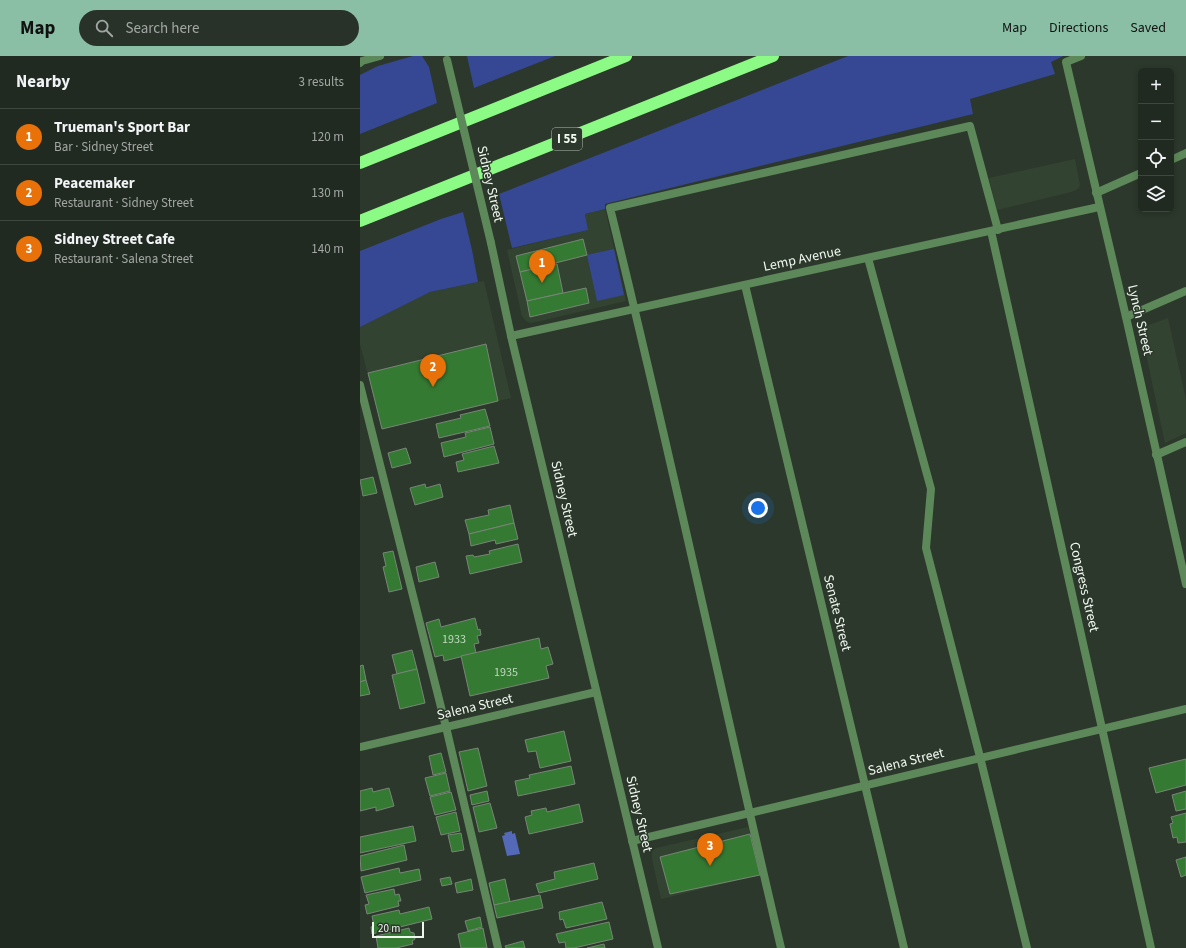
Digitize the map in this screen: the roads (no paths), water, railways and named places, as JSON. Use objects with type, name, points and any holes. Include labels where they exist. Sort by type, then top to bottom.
[{"type":"highway","points":[[360,163],[626,56]]},
{"type":"highway","name":"I 55","points":[[360,222],[773,56]]},
{"type":"street","points":[[360,63],[362,61],[380,56]]},
{"type":"street","name":"Lynch Street","points":[[1081,56],[1066,62],[1126,317],[1185,579]]},
{"type":"street","name":"Sidney Street","points":[[446,58],[658,948]]},
{"type":"street","name":"Congress Street","points":[[635,309],[610,208],[970,126],[995,230],[1102,729],[1151,948]]},
{"type":"street","points":[[1174,159],[1186,153]]},
{"type":"street","points":[[1096,193],[1138,174]]},
{"type":"street","name":"Lemp Avenue","points":[[511,336],[1100,207]]},
{"type":"street","points":[[868,258],[931,489],[926,548],[1027,948]]},
{"type":"street","name":"Senate Street","points":[[745,285],[904,948]]},
{"type":"street","points":[[1126,317],[1186,291]]},
{"type":"street","points":[[635,309],[781,948]]},
{"type":"street","points":[[360,385],[446,727],[498,948]]},
{"type":"street","points":[[1156,455],[1186,442]]},
{"type":"street","name":"Salena Street","points":[[360,747],[596,692]]},
{"type":"street","name":"Salena Street","points":[[632,841],[1186,709]]},
{"type":"place","name":"Trueman's Sport Bar","points":[[542,283]]},
{"type":"place","name":"Peacemaker","points":[[433,387]]},
{"type":"place","name":"Sidney Street Cafe","points":[[710,866]]}]
